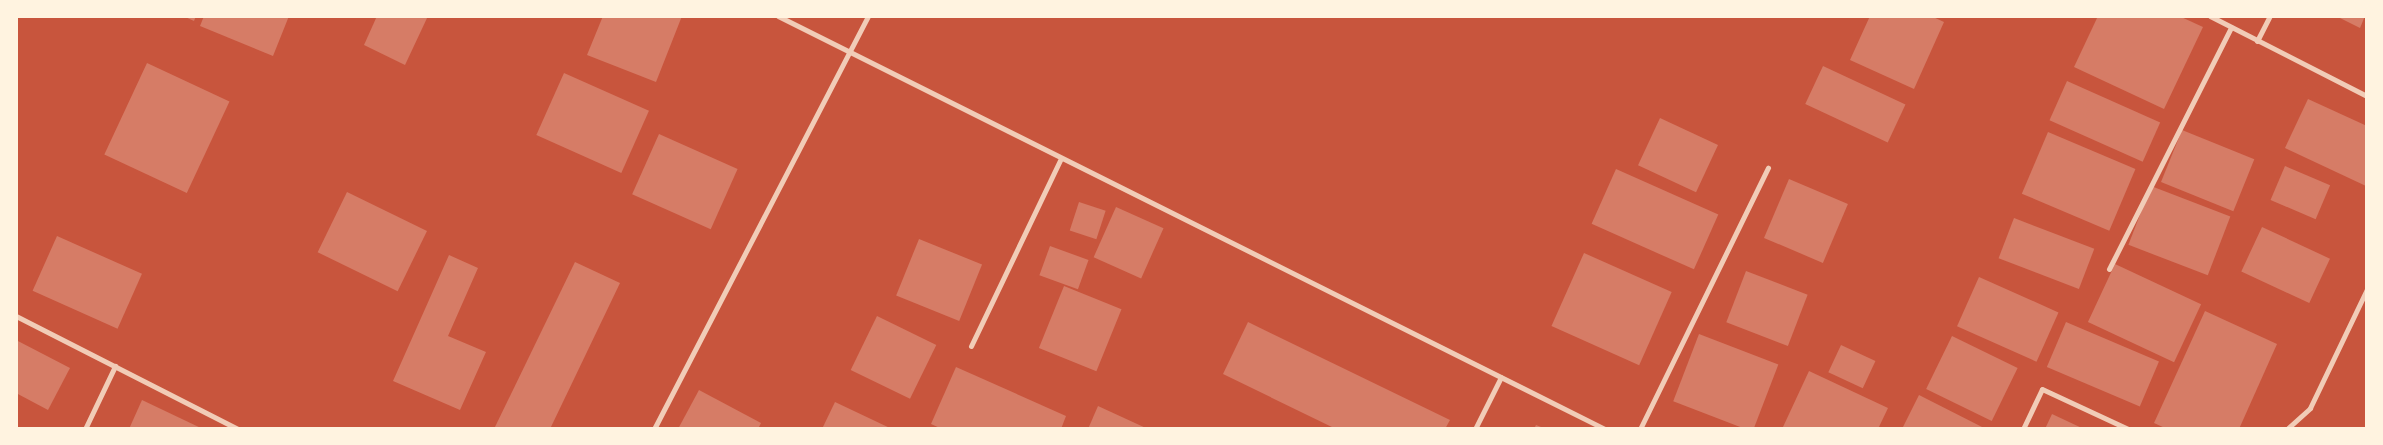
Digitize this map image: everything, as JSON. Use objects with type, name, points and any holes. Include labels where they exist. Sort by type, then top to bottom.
[{"type":"street","points":[[778,16],[1060,160],[1605,429]]},
{"type":"street","points":[[654,429],[868,16]]},
{"type":"street","points":[[2210,16],[2367,96]]},
{"type":"street","points":[[2257,41],[2270,16]]},
{"type":"street","points":[[2109,269],[2231,27]]},
{"type":"street","points":[[971,346],[1060,160]]},
{"type":"street","points":[[1640,429],[1768,168]]},
{"type":"street","points":[[2287,429],[2310,408],[2367,289]]},
{"type":"street","points":[[16,316],[238,429]]},
{"type":"street","points":[[84,429],[115,366]]},
{"type":"street","points":[[1475,429],[1501,378]]},
{"type":"street","points":[[2023,429],[2042,389],[2128,429]]},
{"type":"building","points":[[183,16],[196,16],[194,21]]},
{"type":"building","points":[[204,16],[289,16],[273,56],[200,26]]},
{"type":"building","points":[[377,16],[428,16],[405,65],[364,45]]},
{"type":"building","points":[[603,16],[682,16],[656,82],[587,55]]},
{"type":"building","points":[[1870,16],[1931,16],[1944,22],[1914,89],[1850,60]]},
{"type":"building","points":[[2098,16],[2179,16],[2203,27],[2164,109],[2074,67]]},
{"type":"building","points":[[2336,16],[2365,16],[2360,28]]},
{"type":"building","points":[[147,63],[229,101],[187,193],[104,155]]},
{"type":"building","points":[[1823,66],[1905,104],[1888,143],[1805,104]]},
{"type":"building","points":[[564,73],[649,111],[621,173],[536,135]]},
{"type":"building","points":[[2067,81],[2160,122],[2143,162],[2050,120]]},
{"type":"building","points":[[2308,99],[2367,126],[2366,186],[2285,148]]},
{"type":"building","points":[[1660,118],[1718,145],[1696,192],[1638,165]]},
{"type":"building","points":[[2182,130],[2254,159],[2233,211],[2161,182]]},
{"type":"building","points":[[2048,132],[2135,169],[2109,231],[2022,194]]},
{"type":"building","points":[[659,134],[738,169],[711,229],[632,194]]},
{"type":"building","points":[[2285,166],[2330,185],[2316,219],[2271,200]]},
{"type":"building","points":[[1616,169],[1718,215],[1694,269],[1592,224]]},
{"type":"building","points":[[1789,179],[1848,204],[1823,263],[1764,238]]},
{"type":"building","points":[[2151,186],[2230,216],[2208,275],[2128,245]]},
{"type":"building","points":[[347,192],[427,231],[398,291],[318,252]]},
{"type":"building","points":[[1079,202],[1106,211],[1096,239],[1070,231]]},
{"type":"building","points":[[1116,207],[1164,228],[1141,278],[1094,257]]},
{"type":"building","points":[[2014,218],[2094,249],[2079,289],[1999,258]]},
{"type":"building","points":[[2262,227],[2330,259],[2309,303],[2241,271]]},
{"type":"building","points":[[57,236],[142,274],[118,329],[33,291]]},
{"type":"building","points":[[919,239],[982,264],[959,321],[896,296]]},
{"type":"building","points":[[1050,246],[1089,260],[1078,289],[1039,275]]},
{"type":"building","points":[[1584,253],[1672,292],[1639,365],[1551,326]]},
{"type":"building","points":[[449,255],[478,268],[448,336],[486,352],[460,410],[393,381]]},
{"type":"building","points":[[575,262],[620,283],[550,429],[494,429]]},
{"type":"building","points":[[2115,264],[2201,304],[2174,362],[2088,322]]},
{"type":"building","points":[[1746,271],[1808,295],[1788,346],[1726,322]]},
{"type":"building","points":[[1979,277],[2058,312],[2037,362],[1957,326]]},
{"type":"building","points":[[1064,286],[1121,309],[1096,371],[1039,348]]},
{"type":"building","points":[[2205,311],[2277,344],[2239,429],[2167,429],[2154,423]]},
{"type":"building","points":[[877,316],[936,345],[910,399],[851,370]]},
{"type":"building","points":[[1248,322],[1450,420],[1445,429],[1336,429],[1223,374]]},
{"type":"building","points":[[2066,322],[2159,361],[2140,407],[2047,367]]},
{"type":"building","points":[[1699,334],[1778,364],[1754,429],[1746,429],[1673,401]]},
{"type":"building","points":[[1952,336],[2018,368],[1992,421],[1926,389]]},
{"type":"building","points":[[16,340],[70,368],[48,410],[16,393]]},
{"type":"building","points":[[1841,345],[1875,361],[1863,388],[1828,372]]},
{"type":"building","points":[[956,367],[1066,416],[1061,429],[942,429],[931,424]]},
{"type":"building","points":[[1809,371],[1888,408],[1878,429],[1783,427]]},
{"type":"building","points":[[699,390],[761,423],[758,429],[678,429]]},
{"type":"building","points":[[1919,395],[1986,429],[1902,429]]},
{"type":"building","points":[[142,400],[203,429],[129,429]]},
{"type":"building","points":[[835,402],[892,429],[822,429]]},
{"type":"building","points":[[1098,406],[1148,429],[1088,429]]},
{"type":"building","points":[[2052,414],[2084,429],[2045,429]]},
{"type":"building","points":[[1536,425],[1546,429],[1534,429]]}]
